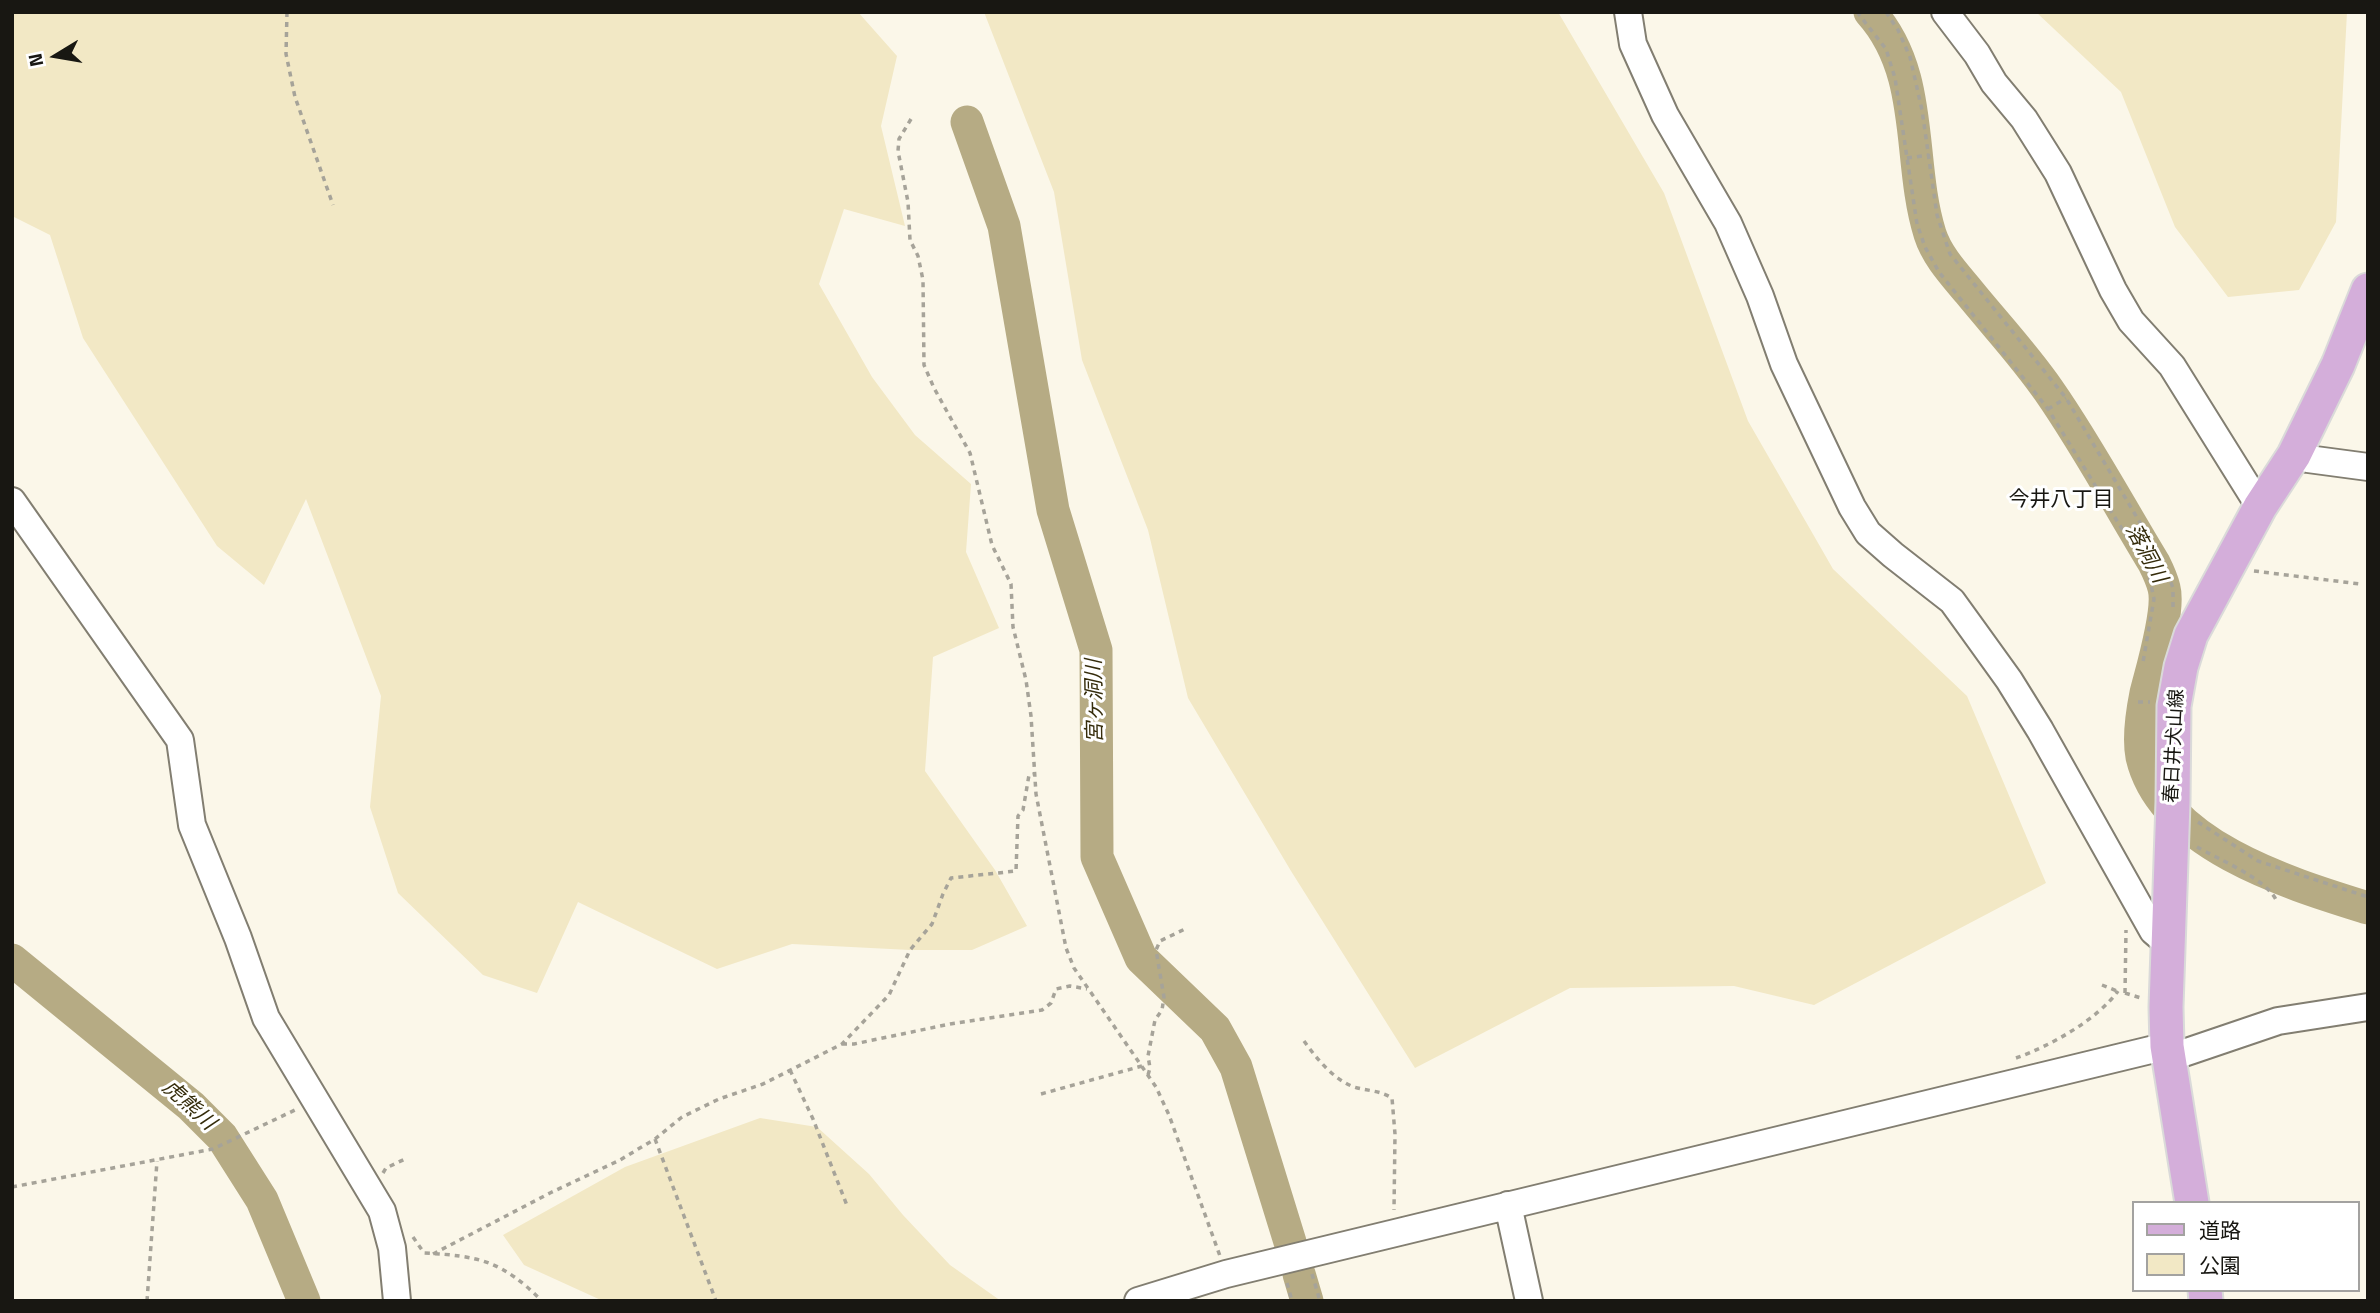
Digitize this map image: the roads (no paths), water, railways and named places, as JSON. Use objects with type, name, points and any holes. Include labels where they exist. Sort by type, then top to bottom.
[{"type":"main road","name":"春日井犬山線","points":[[2192,1201],[2168,1052],[2166,1007],[2174,706],[2181,667],[2191,635],[2260,507],[2294,455],[2338,365],[2368,290]]},
{"type":"street","points":[[1628,12],[1633,44],[1665,115],[1728,223],[1760,296],[1784,364],[1852,508],[1868,533],[1952,601],[2009,680],[2154,931],[2167,943]]},
{"type":"street","points":[[1945,12],[1977,54],[1994,83],[2024,119],[2058,173],[2113,290],[2131,321],[2172,366],[2260,507]]},
{"type":"street","points":[[2294,455],[2368,467]]},
{"type":"street","points":[[12,501],[180,740],[192,825],[238,938],[266,1018],[382,1211],[393,1248],[397,1301]]},
{"type":"street","points":[[1138,1301],[1171,1295],[1226,1274],[1508,1205],[2168,1052],[2278,1021],[2368,1007]]},
{"type":"street","points":[[1508,1205],[1530,1301]]},
{"type":"waterway","name":"落洞川","points":[[1870,12],[1888,36],[1908,90],[1923,206],[1937,250],[2049,391],[2103,476],[2161,579],[2165,610],[2140,733],[2142,757],[2155,788],[2175,815],[2202,838],[2234,857],[2303,887],[2368,908]]},
{"type":"waterway","name":"宮ヶ洞川","points":[[967,122],[1004,226],[1053,510],[1096,650],[1097,857],[1141,958],[1215,1029],[1236,1067],[1290,1242]]},
{"type":"waterway","name":"虎熊川","points":[[12,960],[191,1106],[222,1137],[262,1200],[304,1301]]},
{"type":"waterway","name":"宮ヶ洞川","points":[[1299,1274],[1307,1301]]},
{"type":"district","name":"今井八丁目","points":[[2061,501]]}]
